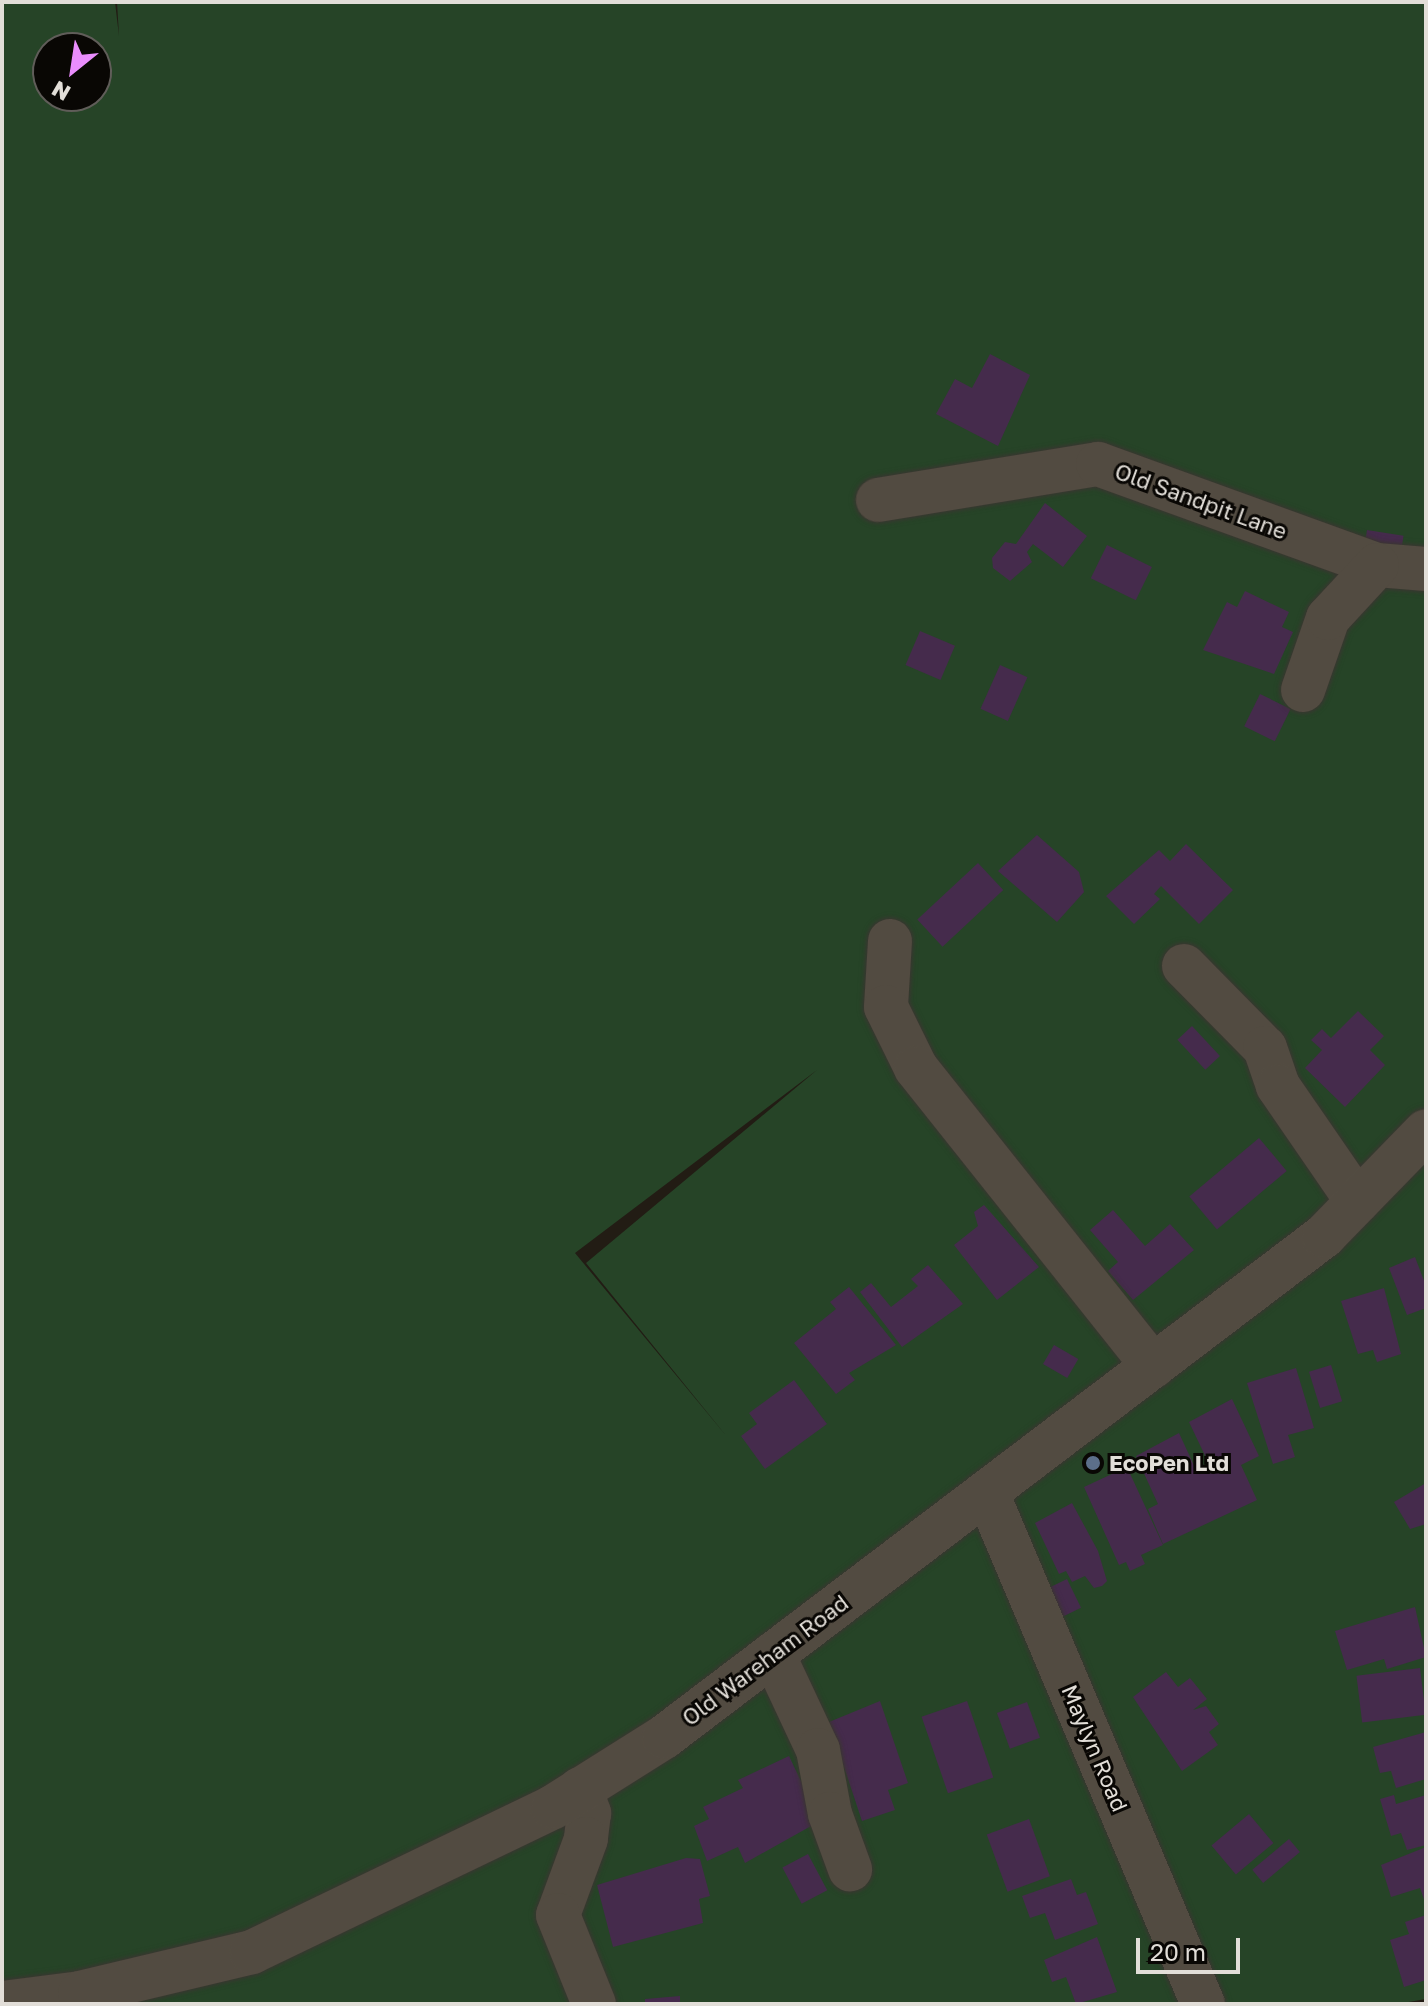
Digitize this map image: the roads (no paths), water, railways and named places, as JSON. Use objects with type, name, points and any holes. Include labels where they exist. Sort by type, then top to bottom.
[{"type":"street","name":"Old Sandpit Lane","points":[[878,500],[1098,464],[1377,565],[1426,569]]},
{"type":"street","points":[[1303,690],[1328,618],[1377,565]]},
{"type":"street","points":[[890,941],[886,1007],[916,1068],[1153,1366]]},
{"type":"street","points":[[1184,966],[1265,1048],[1278,1086],[1357,1201]]},
{"type":"street","name":"Old Wareham Road","points":[[9,2003],[80,1993],[252,1952],[580,1789],[664,1737],[1324,1236],[1426,1131]]},
{"type":"street","name":"Maylyn Road","points":[[987,1493],[1203,2004]]},
{"type":"street","points":[[773,1654],[818,1750],[830,1814],[850,1869]]},
{"type":"street","points":[[580,1789],[589,1813],[586,1839],[558,1915],[594,2004]]},
{"type":"place","name":"EcoPen Ltd","points":[[1093,1463]]}]
